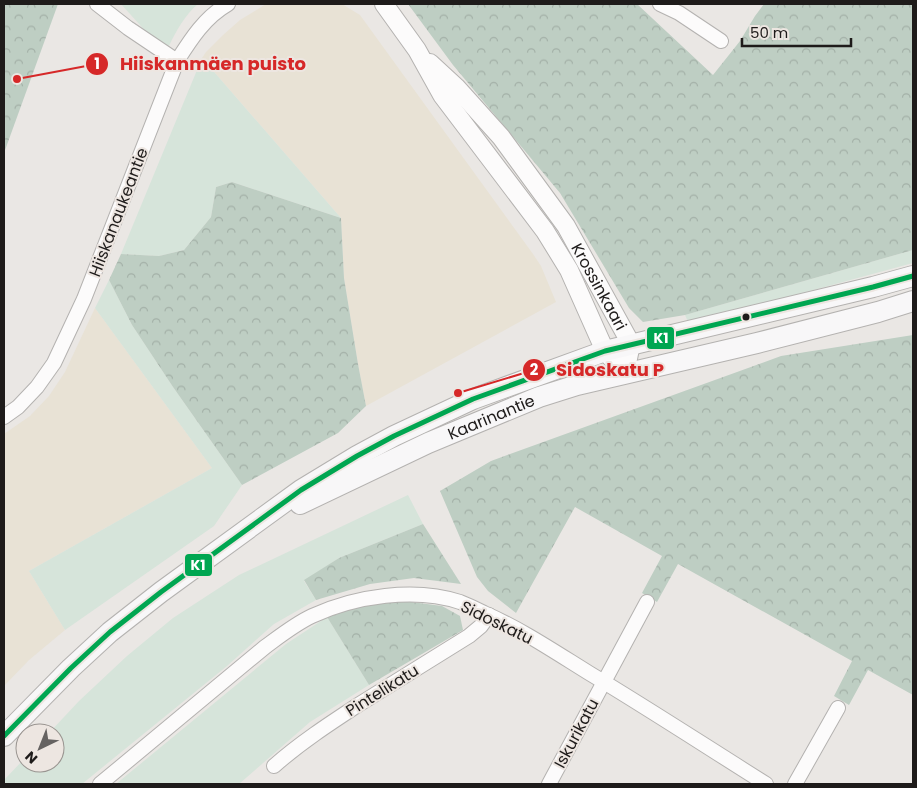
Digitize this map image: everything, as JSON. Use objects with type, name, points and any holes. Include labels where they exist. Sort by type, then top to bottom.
[{"type":"main road","name":"Kaarinantie","points":[[4,736],[70,668],[110,632],[160,592],[301,490],[394,436],[473,398],[605,351],[913,276]]},
{"type":"main road","name":"Kaarinantie","points":[[230,541],[304,502],[428,443],[538,396],[878,312],[913,300]]},
{"type":"street","points":[[97,4],[128,28],[178,61]]},
{"type":"street","name":"Hiiskanaukeantie","points":[[4,417],[18,407],[37,387],[54,363],[84,299],[178,61],[192,38],[206,21],[220,8],[228,4]]},
{"type":"street","name":"Krossinkaari","points":[[384,4],[417,50],[442,96],[545,231],[569,270],[605,351],[625,373]]},
{"type":"street","points":[[660,4],[679,13],[721,41]]},
{"type":"street","name":"Krossinkaari","points":[[417,50],[456,86],[502,137],[566,226],[631,344],[625,373]]},
{"type":"street","name":"Sidoskatu","points":[[100,784],[265,647],[312,616],[364,599],[390,595],[415,595],[439,597],[460,602],[518,629],[766,784]]},
{"type":"street","name":"Iskurikatu","points":[[549,784],[647,602]]},
{"type":"street","name":"Pintelikatu","points":[[274,766],[311,736],[469,636],[489,615]]},
{"type":"street","points":[[795,784],[838,708]]},
{"type":"shaded area","points":[[121,4],[198,4],[181,24],[169,46],[149,35]]},
{"type":"shaded area","points":[[266,4],[342,4],[360,15],[533,254],[541,266],[556,302],[366,406],[344,278],[341,218],[202,58],[240,20]]},
{"type":"shaded area","points":[[202,58],[341,218],[232,182],[216,187],[211,217],[184,250],[159,256],[121,254]]},
{"type":"shaded area","points":[[913,250],[913,263],[689,324],[685,315]]},
{"type":"shaded area","points":[[109,280],[132,325],[242,485],[214,526],[65,630],[29,571],[212,468],[95,308]]},
{"type":"shaded area","points":[[95,308],[212,468],[29,571],[65,630],[29,660],[4,686],[4,434],[30,416],[49,396],[65,372]]},
{"type":"shaded area","points":[[408,495],[423,524],[339,558],[304,581],[316,600],[274,624],[227,666],[82,784],[4,784],[4,780],[15,768],[15,773],[65,773],[65,723],[58,723],[127,656],[173,618],[239,575]]},
{"type":"shaded area","points":[[327,617],[369,685],[310,722],[239,784],[116,784],[286,644]]},
{"type":"green space","points":[[4,4],[58,4],[4,153]]},
{"type":"green space","points":[[408,4],[637,4],[713,75],[740,41],[764,4],[913,4],[913,250],[685,315],[643,322],[629,308],[560,193],[453,65]]},
{"type":"green space","points":[[232,182],[341,218],[344,278],[366,406],[338,433],[242,485],[132,325],[109,280],[121,254],[159,256],[184,250],[211,217],[216,187]]},
{"type":"green space","points":[[913,335],[913,695],[868,670],[849,705],[834,696],[852,661],[678,564],[657,602],[642,593],[662,556],[575,507],[516,613],[488,591],[477,577],[440,491],[491,461],[781,356]]},
{"type":"green space","points":[[423,524],[461,584],[414,578],[370,584],[316,600],[304,580],[339,558]]},
{"type":"green space","points":[[404,601],[442,606],[460,616],[463,630],[369,685],[327,617],[363,605]]},
{"type":"transit line","name":"K1","points":[[4,736],[71,668],[110,632],[161,592],[301,490],[394,436],[473,399],[605,351],[913,276]]},
{"type":"place","name":"Hiiskanmäen puisto","points":[[17,79]]},
{"type":"place","name":"Sidoskatu P","points":[[458,393]]}]
